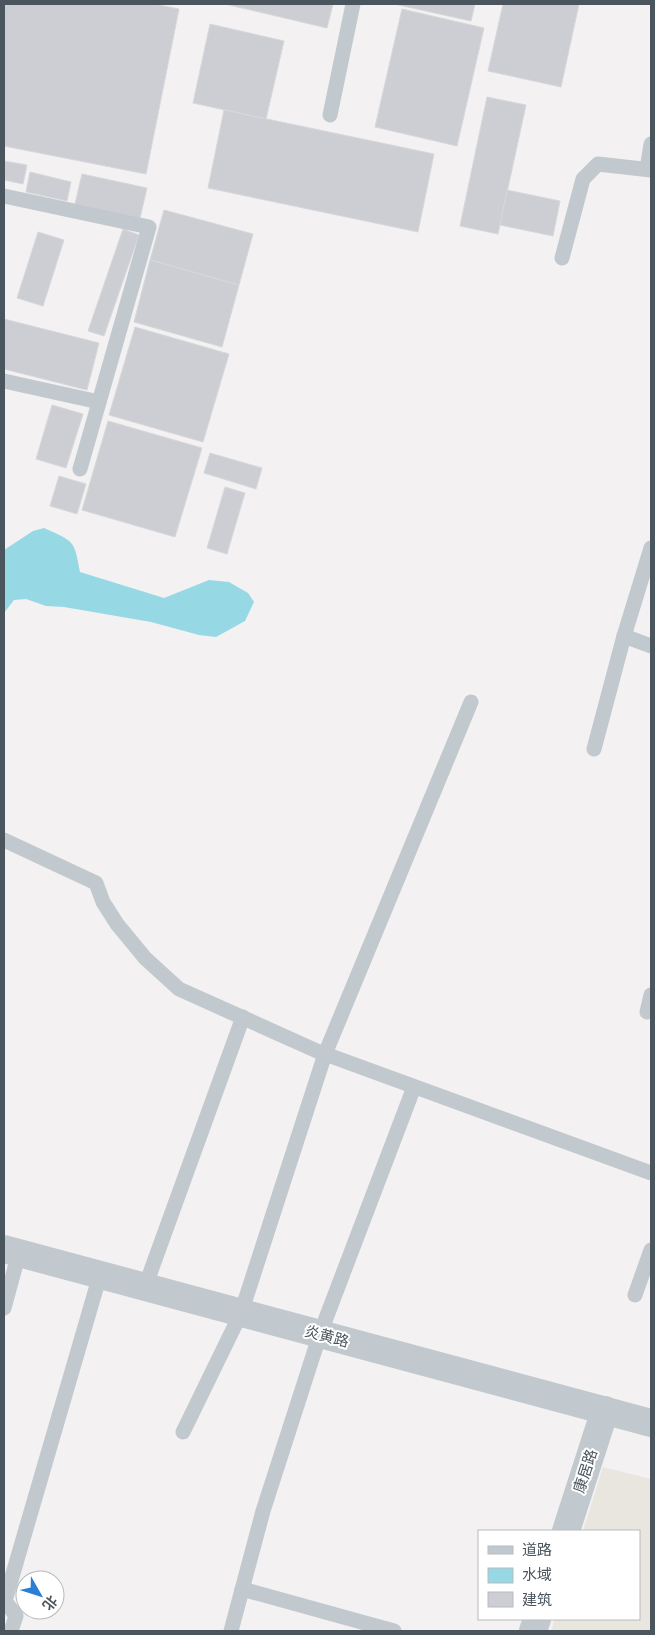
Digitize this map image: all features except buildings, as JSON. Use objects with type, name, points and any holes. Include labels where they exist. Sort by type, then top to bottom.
[{"type":"street","name":"炎黄路","points":[[11,1251],[651,1423]]},
{"type":"street","name":"康居路","points":[[566,1530],[605,1410]]},
{"type":"lane","points":[[330,115],[353,4]]},
{"type":"lane","points":[[562,258],[583,179],[598,164],[649,170],[651,144]]},
{"type":"lane","points":[[4,196],[149,227],[80,469]]},
{"type":"lane","points":[[4,381],[99,402]]},
{"type":"lane","points":[[594,749],[624,636],[651,548]]},
{"type":"lane","points":[[624,636],[651,646]]},
{"type":"lane","points":[[183,1432],[241,1313],[325,1054],[471,702]]},
{"type":"lane","points":[[4,840],[96,882],[103,902],[117,924],[145,958],[179,989],[325,1054],[651,1173]]},
{"type":"lane","points":[[647,1012],[651,995]]},
{"type":"lane","points":[[145,1287],[243,1017]]},
{"type":"lane","points":[[231,1631],[262,1510],[320,1334],[414,1086]]},
{"type":"lane","points":[[636,1295],[651,1250]]},
{"type":"lane","points":[[4,1308],[11,1251]]},
{"type":"lane","points":[[12,1631],[16,1616],[5,1601],[100,1275]]},
{"type":"lane","points":[[242,1590],[394,1631]]},
{"type":"shaded area","points":[[603,1467],[651,1479],[651,1631],[551,1631],[555,1620],[640,1620],[640,1530],[583,1530]]},
{"type":"water","points":[[44,528],[62,536],[71,543],[76,554],[80,572],[164,598],[209,580],[229,582],[248,593],[254,602],[245,621],[216,637],[199,635],[151,622],[64,607],[46,606],[26,599],[14,600],[4,613],[4,550],[33,531]]}]
